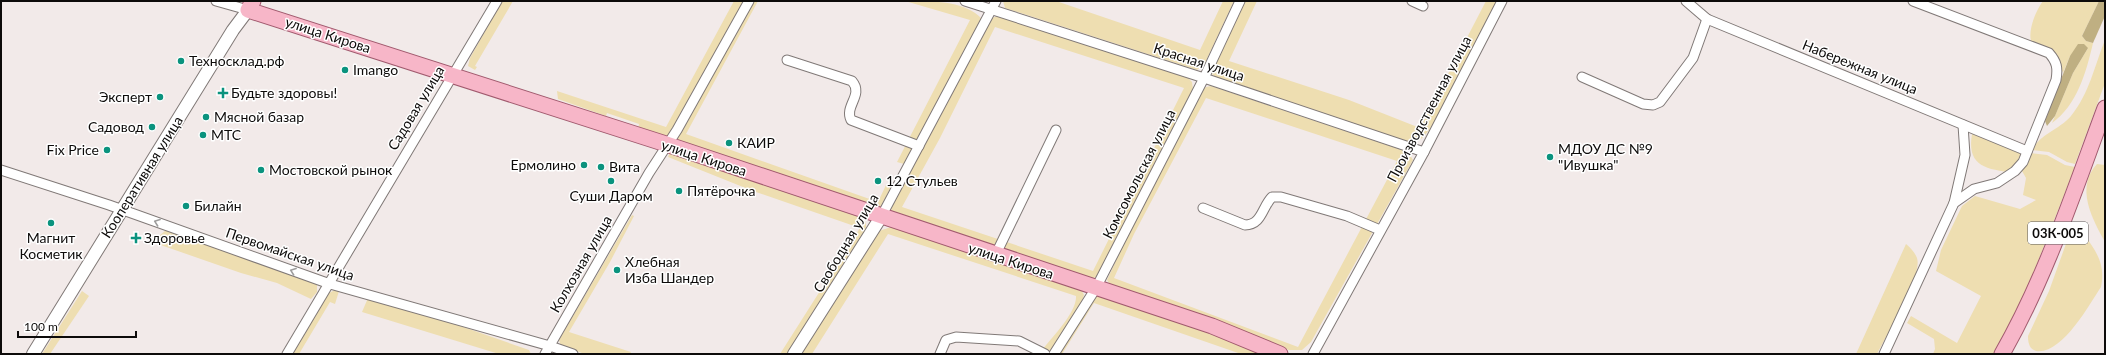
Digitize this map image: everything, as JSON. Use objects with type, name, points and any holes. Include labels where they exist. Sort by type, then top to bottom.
[{"type":"main road","name":"улица Кирова","points":[[250,5],[451,75],[666,144],[995,256],[1212,326],[1280,354]]},
{"type":"main road","name":"03К-005","points":[[2002,354],[2018,327],[2046,262],[2105,108]]},
{"type":"street","name":"улица Кирова","points":[[216,1],[250,5]]},
{"type":"street","name":"Садовая улица","points":[[287,354],[330,284],[451,75],[460,64],[497,1]]},
{"type":"street","name":"Колхозная улица","points":[[544,354],[666,144],[677,130],[749,1]]},
{"type":"street","name":"Красная улица","points":[[965,1],[1204,78],[1424,152]]},
{"type":"street","name":"Свободная улица","points":[[794,354],[881,217],[996,1]]},
{"type":"street","name":"Комсомольская улица","points":[[1054,354],[1096,288],[1204,78],[1240,1]]},
{"type":"street","points":[[1412,1],[1423,6]]},
{"type":"street","name":"Производственная улица","points":[[1313,354],[1424,152],[1502,1]]},
{"type":"street","name":"Набережная улица","points":[[1686,1],[1707,19],[2027,151]]},
{"type":"street","points":[[1913,1],[2049,53],[2058,67],[2056,80],[2022,162],[2015,171],[1997,183],[1974,189],[1954,203]]},
{"type":"street","name":"Кооперативная улица","points":[[33,354],[232,30],[250,5]]},
{"type":"street","points":[[1582,77],[1643,104],[1653,105],[1660,102],[1693,58],[1707,19]]},
{"type":"street","points":[[787,60],[852,81],[856,86],[856,93],[849,110],[851,120],[919,146]]},
{"type":"street","points":[[1884,354],[1954,203],[1965,155],[1963,125]]},
{"type":"street","points":[[995,256],[1056,130]]},
{"type":"street","name":"Первомайская улица","points":[[1,170],[122,210],[330,284],[550,346],[573,354]]},
{"type":"street","points":[[1203,208],[1245,225],[1252,225],[1257,222],[1267,201],[1272,197],[1282,197],[1347,216],[1380,230]]},
{"type":"street","points":[[940,354],[946,340],[956,337],[1019,341],[1045,354]]},
{"type":"shaded area","points":[[502,1],[513,1],[475,66],[477,67],[475,70],[468,66],[470,58]]},
{"type":"shaded area","points":[[734,1],[746,1],[684,112],[667,137],[638,130],[639,124],[607,113],[606,116],[558,99],[557,91],[666,127]]},
{"type":"shaded area","points":[[751,1],[758,1],[686,134],[878,202],[886,185],[891,187],[879,210],[675,142]]},
{"type":"shaded area","points":[[905,1],[925,1],[957,5],[975,13],[982,19],[904,164],[897,162],[970,20]]},
{"type":"shaded area","points":[[1003,1],[1056,1],[1200,50],[1223,1],[1234,1],[1205,63],[1197,70],[1005,8]]},
{"type":"shaded area","points":[[1244,1],[1257,1],[1229,61],[1349,100],[1420,128],[1486,1],[1497,1],[1433,124],[1419,140],[1406,142],[1217,78],[1212,74],[1212,67]]},
{"type":"shaded area","points":[[2043,1],[2099,1],[2082,36],[2086,41],[2093,43],[2084,77],[2068,107],[2061,116],[2052,123],[2073,73],[2088,48],[2070,56],[2063,73],[2058,60],[2049,49],[2031,41],[2030,36],[2033,20]]},
{"type":"shaded area","points":[[2099,1],[2105,1],[2105,16],[2093,43],[2086,41],[2082,36]]},
{"type":"shaded area","points":[[997,16],[1188,78],[1192,82],[1193,90],[1185,107],[1097,277],[1086,280],[892,214],[891,207],[990,19]],"holes":[[[995,27],[1184,88],[1093,271],[902,207],[940,138]]]},
{"type":"shaded area","points":[[2105,40],[2105,83],[2075,164],[2067,162],[2049,152],[2032,150],[2040,139],[2061,125],[2071,116],[2083,98]]},
{"type":"shaded area","points":[[2078,44],[2084,44],[2088,48],[2073,73],[2055,116],[2047,126],[2045,121],[2070,56]]},
{"type":"shaded area","points":[[1211,86],[1408,152],[1413,160],[1311,342],[1302,350],[1289,350],[1111,286],[1107,280],[1147,195],[1199,94],[1206,87]],"holes":[[[1206,98],[1397,161],[1298,347],[1114,278],[1134,234]]]},
{"type":"shaded area","points":[[1972,134],[2024,155],[2009,172],[1991,169],[1978,163],[1974,158],[1971,144]]},
{"type":"shaded area","points":[[670,152],[863,218],[866,224],[866,232],[789,354],[780,354],[860,228],[753,191],[668,157]]},
{"type":"shaded area","points":[[2031,153],[2047,155],[2065,165],[2075,167],[2022,302],[1995,354],[1933,354],[1935,349],[1934,339],[1907,323],[1911,316],[1957,343],[1981,296],[1936,271],[1941,250],[1962,206],[1975,196],[2020,209],[2036,200],[2023,195],[2026,178],[2022,171]]},
{"type":"shaded area","points":[[2097,164],[2105,165],[2105,242],[2091,213],[2086,193],[2090,173]]},
{"type":"shaded area","points":[[632,215],[634,216],[610,262],[569,332],[631,352],[630,354],[585,354],[561,346],[559,340]]},
{"type":"shaded area","points":[[894,226],[1081,289],[1084,295],[1081,305],[1051,350],[1047,351],[1043,349],[1069,316],[1073,309],[1076,296],[888,234],[812,354],[799,354],[876,232]]},
{"type":"shaded area","points":[[166,230],[317,284],[317,292],[311,299],[277,283],[241,273],[152,242]]},
{"type":"shaded area","points":[[2077,232],[2083,233],[2099,258],[2102,271],[2101,287],[2082,316],[2065,337],[2046,350],[2036,351],[2030,347],[2028,336],[2049,291],[2067,241],[2072,234]]},
{"type":"shaded area","points":[[1906,244],[1917,258],[1917,267],[1915,278],[1903,306],[1877,354],[1856,354]]},
{"type":"shaded area","points":[[335,290],[339,291],[335,304],[330,302],[299,354],[292,354],[327,294]]},
{"type":"shaded area","points":[[82,291],[89,296],[50,354],[42,354]]},
{"type":"shaded area","points":[[1097,294],[1246,345],[1266,354],[1241,354],[1094,303],[1062,354],[1056,354]]},
{"type":"shaded area","points":[[368,298],[449,322],[529,350],[531,354],[499,354],[362,312]]},
{"type":"place","name":"Техносклад.рф","points":[[181,61]]},
{"type":"place","name":"Imango","points":[[345,70]]},
{"type":"place","name":"Будьте здоровы!","points":[[223,93]]},
{"type":"place","name":"Эксперт","points":[[160,97]]},
{"type":"place","name":"Мясной базар","points":[[206,117]]},
{"type":"place","name":"Садовод","points":[[152,127]]},
{"type":"place","name":"МТС","points":[[203,135]]},
{"type":"place","name":"КАИР","points":[[729,143]]},
{"type":"place","name":"Fix Price","points":[[107,150]]},
{"type":"place","name":"МДОУ ДС №9 \"Ивушка\"","points":[[1550,157]]},
{"type":"place","name":"Ермолино","points":[[584,165]]},
{"type":"place","name":"Вита","points":[[601,167]]},
{"type":"place","name":"Мостовской рынок","points":[[261,170]]},
{"type":"place","name":"Суши Даром","points":[[611,181]]},
{"type":"place","name":"12 Стульев","points":[[878,181]]},
{"type":"place","name":"Пятёрочка","points":[[679,191]]},
{"type":"place","name":"Билайн","points":[[186,206]]},
{"type":"place","name":"Магнит Косметик","points":[[51,223]]},
{"type":"place","name":"Здоровье","points":[[136,238]]},
{"type":"place","name":"Хлебная Изба Шандер","points":[[617,270]]}]
